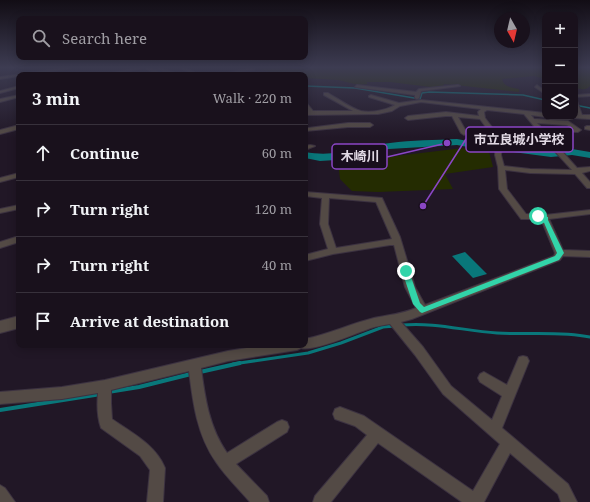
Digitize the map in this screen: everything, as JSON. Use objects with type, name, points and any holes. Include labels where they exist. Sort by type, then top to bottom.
[{"type":"street","points":[[402,91],[418,94],[416,100],[418,101]]},
{"type":"street","points":[[326,94],[360,113]]},
{"type":"street","points":[[538,95],[542,94]]},
{"type":"street","points":[[578,96],[590,95]]},
{"type":"street","points":[[0,96],[6,100]]},
{"type":"street","points":[[371,96],[399,105]]},
{"type":"street","points":[[0,101],[16,97]]},
{"type":"street","points":[[330,120],[360,113],[385,112],[399,105],[418,101],[431,104],[486,108],[542,115]]},
{"type":"street","points":[[308,107],[312,113]]},
{"type":"street","points":[[486,108],[481,112],[482,118],[499,141],[498,156],[501,167],[503,189],[524,217],[545,217],[590,212]]},
{"type":"street","points":[[308,113],[312,113],[330,120],[370,125]]},
{"type":"street","points":[[408,118],[436,113],[482,118]]},
{"type":"street","points":[[526,113],[538,129],[578,171],[590,186]]},
{"type":"street","points":[[454,115],[464,133]]},
{"type":"street","points":[[578,117],[590,117]]},
{"type":"street","points":[[308,130],[333,128],[330,120]]},
{"type":"street","points":[[532,121],[568,123],[578,130],[538,129]]},
{"type":"street","points":[[0,132],[16,128]]},
{"type":"street","points":[[499,141],[552,144]]},
{"type":"street","points":[[501,167],[544,172],[578,171],[590,169]]},
{"type":"street","points":[[0,180],[16,176]]},
{"type":"street","points":[[308,194],[379,200],[398,243],[417,304],[422,310]]},
{"type":"street","points":[[326,196],[322,222],[326,237],[333,251]]},
{"type":"street","points":[[2,211],[16,208]]},
{"type":"street","points":[[545,217],[560,253]]},
{"type":"street","points":[[0,245],[16,240]]},
{"type":"street","points":[[308,257],[333,251],[390,242],[398,243]]},
{"type":"street","points":[[560,253],[590,254]]},
{"type":"street","points":[[308,343],[320,341],[373,323],[408,316],[557,258],[560,253]]},
{"type":"street","points":[[392,319],[419,351],[447,390],[563,489],[569,502]]},
{"type":"street","points":[[0,327],[16,323]]},
{"type":"street","points":[[0,398],[62,393],[105,386],[228,356],[278,348]]},
{"type":"street","points":[[494,431],[523,361]]},
{"type":"street","points":[[194,364],[202,414],[212,442],[225,462],[260,502]]},
{"type":"street","points":[[484,378],[510,393]]},
{"type":"street","points":[[105,386],[104,403],[106,423],[145,451],[158,468],[155,502]]},
{"type":"street","points":[[340,414],[359,421],[475,502],[508,443]]},
{"type":"street","points":[[225,462],[282,427]]},
{"type":"street","points":[[321,502],[376,434]]},
{"type":"street","points":[[0,493],[7,502]]},
{"type":"shaded area","points":[[463,148],[489,152],[493,167],[445,174],[453,189],[378,192],[352,191],[340,179],[338,163]]},
{"type":"shaded area","points":[[465,252],[487,274],[473,278],[452,256]]},
{"type":"waterway","points":[[375,91],[420,99],[422,93],[429,92],[523,95],[542,99]]},
{"type":"waterway","points":[[578,106],[590,108]]},
{"type":"waterway","points":[[308,156],[320,158],[336,157],[389,146],[457,142],[495,149],[513,149],[551,154],[572,152],[590,155]]},
{"type":"waterway","points":[[402,325],[414,324],[438,326],[509,334],[555,334],[590,337]]},
{"type":"waterway","points":[[233,364],[308,353],[341,343],[383,327],[395,326]]},
{"type":"waterway","points":[[200,372],[240,363]]},
{"type":"waterway","points":[[108,392],[139,387],[191,374]]},
{"type":"waterway","points":[[0,410],[101,394]]},
{"type":"place","name":"木崎川","points":[[447,143]]},
{"type":"place","name":"市立良城小学校","points":[[423,206]]},
{"type":"route","points":[[406,271],[417,304],[422,310],[557,258],[560,253],[545,217],[538,216]]}]
